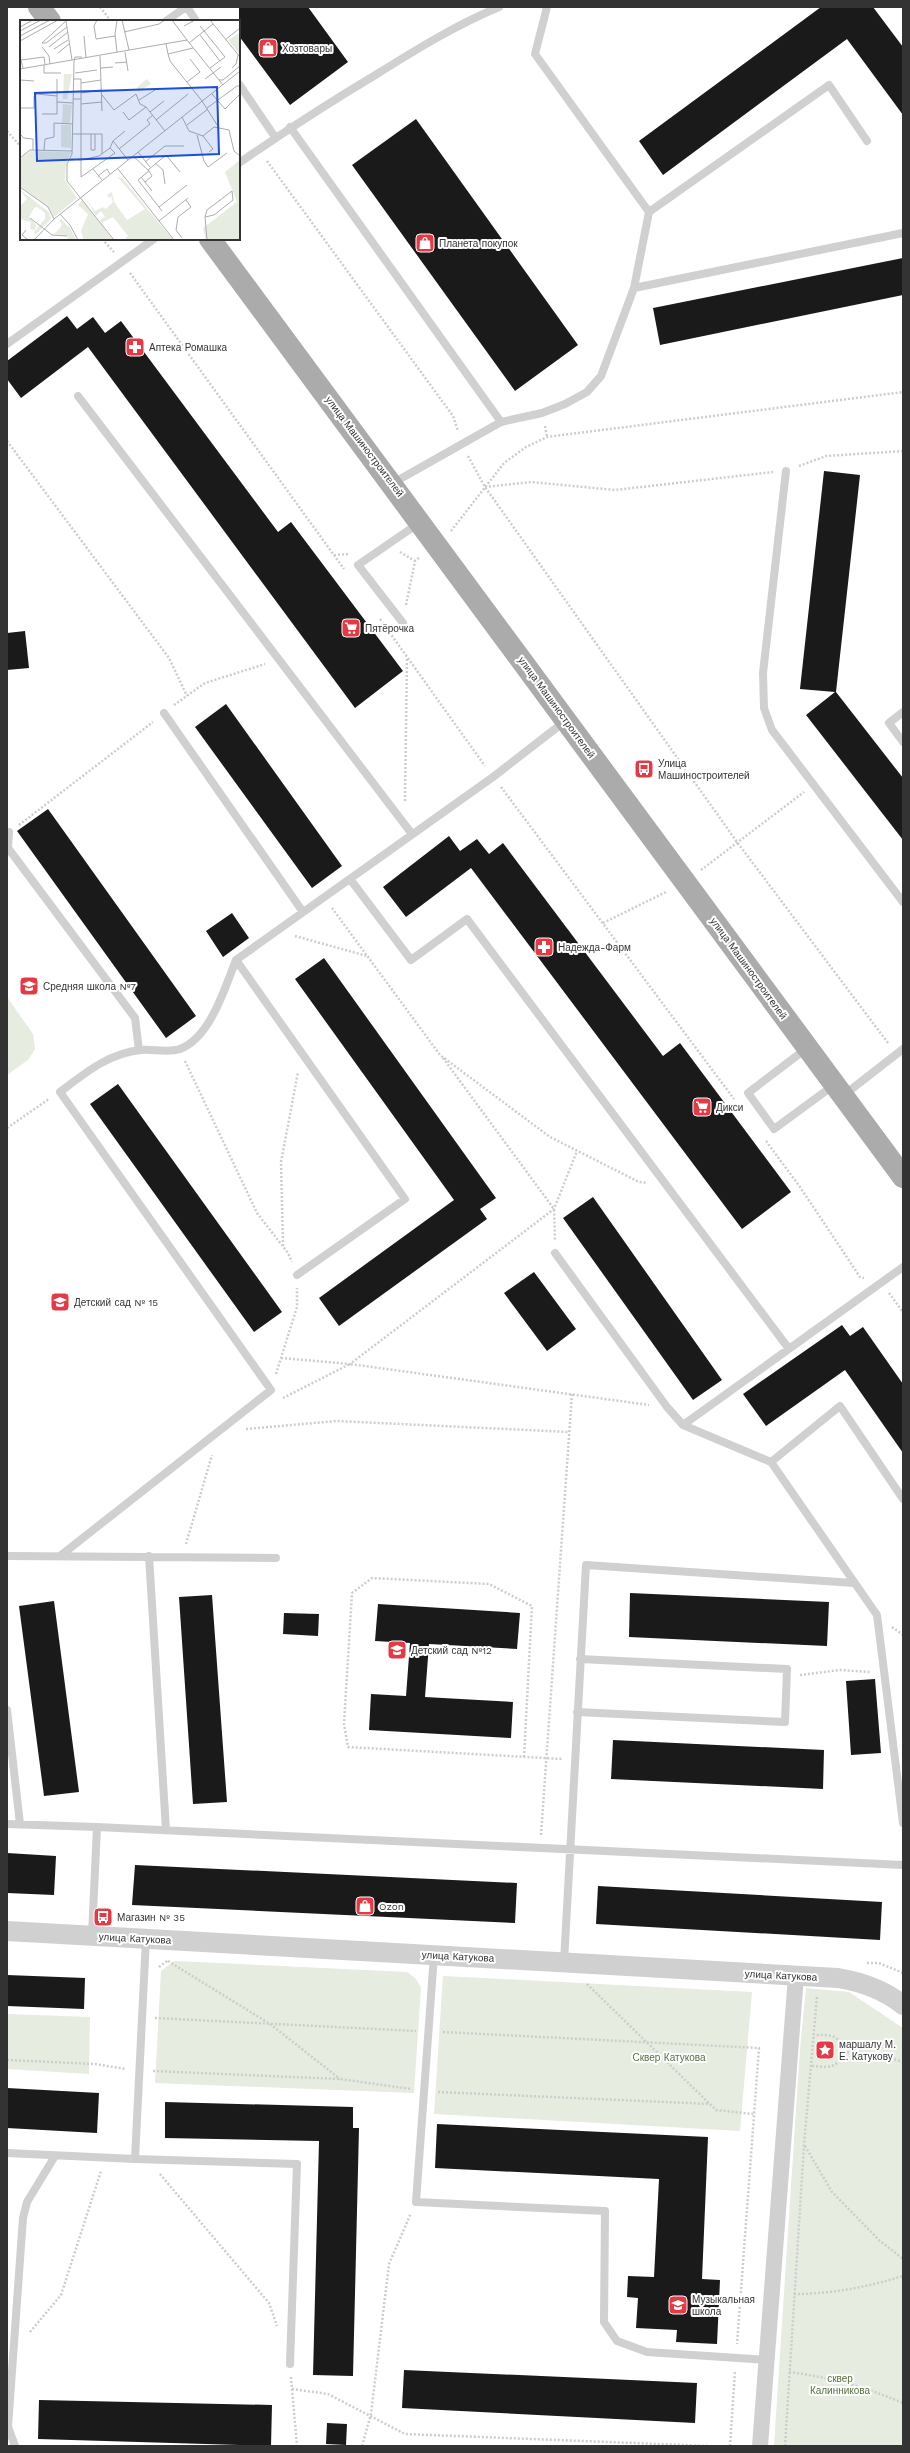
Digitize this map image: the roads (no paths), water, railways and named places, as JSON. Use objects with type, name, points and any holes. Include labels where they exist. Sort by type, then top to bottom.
[{"type":"main road","points":[[39,7],[49,20]]},
{"type":"main road","name":"улица Машиностроителей","points":[[211,240],[393,483],[839,1090],[900,1166]]},
{"type":"street","name":"улица Катукова","points":[[7,1931],[819,1977],[859,1982],[902,2001]]},
{"type":"street","points":[[760,2446],[796,1976]]},
{"type":"lane","points":[[167,20],[186,7],[195,20]]},
{"type":"lane","points":[[240,162],[290,127],[429,42],[472,18],[499,7]]},
{"type":"lane","points":[[547,7],[535,54],[649,212]]},
{"type":"lane","points":[[240,85],[275,137]]},
{"type":"lane","points":[[393,483],[463,445],[501,422],[542,413],[565,404],[587,392],[601,376],[634,288],[649,212],[829,85],[867,141]]},
{"type":"lane","points":[[290,127],[501,422]]},
{"type":"lane","points":[[634,288],[903,233]]},
{"type":"lane","points":[[7,344],[153,240]]},
{"type":"lane","points":[[78,396],[412,834]]},
{"type":"lane","points":[[786,471],[763,673],[764,708],[772,730],[903,902]]},
{"type":"lane","points":[[403,623],[358,565],[421,522]]},
{"type":"lane","points":[[903,712],[889,723],[903,742]]},
{"type":"lane","points":[[164,713],[303,912]]},
{"type":"lane","points":[[60,1556],[271,1390],[60,1092],[102,1061],[139,1050],[180,1049],[204,1030],[218,1006],[236,960],[493,776],[567,720]]},
{"type":"lane","points":[[9,832],[8,848],[135,1018],[139,1050]]},
{"type":"lane","points":[[350,878],[411,960],[467,919],[788,1349]]},
{"type":"lane","points":[[236,960],[405,1199],[297,1275]]},
{"type":"lane","points":[[808,1048],[748,1093],[774,1129],[900,1051]]},
{"type":"lane","points":[[555,1253],[667,1408],[683,1425],[771,1462],[877,1615],[903,1822]]},
{"type":"lane","points":[[683,1425],[903,1267]]},
{"type":"lane","points":[[771,1462],[840,1406],[903,1499]]},
{"type":"lane","points":[[7,1556],[183,1556],[276,1558]]},
{"type":"lane","points":[[149,1556],[166,1830]]},
{"type":"lane","points":[[568,1963],[569,1849],[586,1565],[854,1583]]},
{"type":"lane","points":[[577,1712],[785,1722],[787,1669],[580,1658]]},
{"type":"lane","points":[[7,1710],[20,1824]]},
{"type":"lane","points":[[7,1824],[166,1830],[903,1865]]},
{"type":"lane","points":[[92,1936],[97,1827]]},
{"type":"lane","points":[[135,2159],[146,1939]]},
{"type":"lane","points":[[434,1955],[416,2202],[605,2211],[604,2322],[617,2341],[647,2352],[766,2360]]},
{"type":"lane","points":[[7,2153],[106,2158],[297,2164],[290,2364]]},
{"type":"lane","points":[[15,2446],[8,2427],[23,2218],[27,2202],[54,2156]]},
{"type":"place","name":"Хозтовары","points":[[268,48]]},
{"type":"place","name":"Планета покупок","points":[[425,243]]},
{"type":"place","name":"Аптека Ромашка","points":[[135,347]]},
{"type":"place","name":"Пятёрочка","points":[[351,628]]},
{"type":"place","name":"Улица Машиностроителей","points":[[644,769]]},
{"type":"place","name":"Надежда-Фарм","points":[[544,947]]},
{"type":"place","name":"Средняя школа №7","points":[[29,986]]},
{"type":"place","name":"Дикси","points":[[702,1107]]},
{"type":"place","name":"Детский сад № 15","points":[[60,1302]]},
{"type":"place","name":"Детский сад №12","points":[[397,1650]]},
{"type":"place","name":"Ozon","points":[[365,1906]]},
{"type":"place","name":"Магазин № 35","points":[[103,1917]]},
{"type":"place","name":"маршалу М. Е. Катукову","points":[[825,2050]]},
{"type":"place","name":"Музыкальная школа","points":[[678,2305]]},
{"type":"park label","name":"Сквер Катукова","points":[[669,2057]]},
{"type":"park label","name":"сквер Калинникова","points":[[840,2384]]}]
